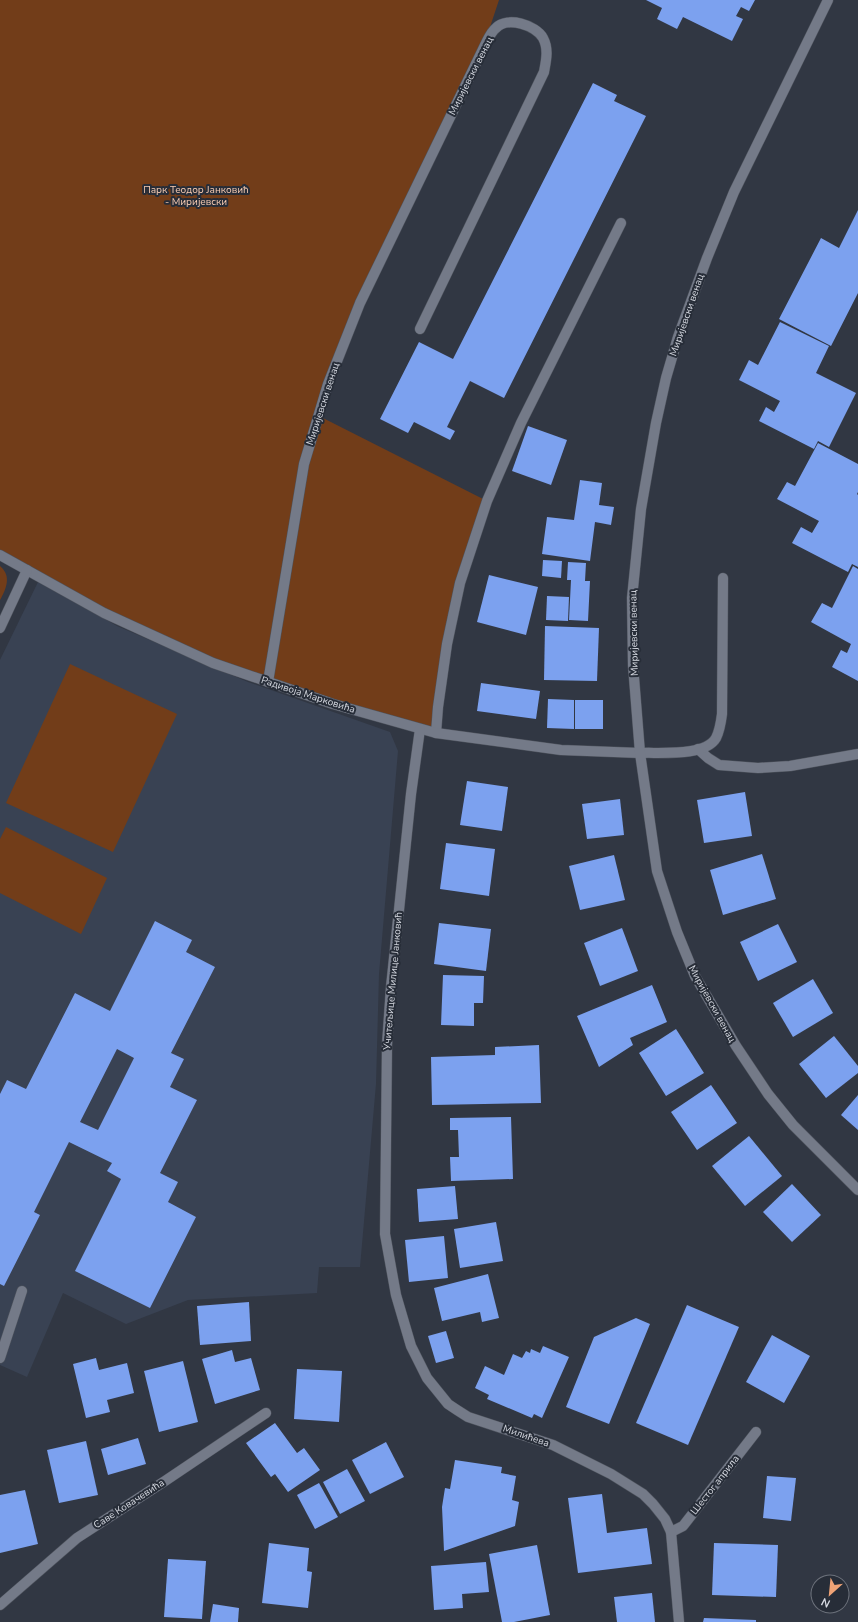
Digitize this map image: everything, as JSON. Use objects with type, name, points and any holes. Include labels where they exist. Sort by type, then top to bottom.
[{"type":"street","name":"Миријевски венац","points":[[828,0],[734,192],[707,258],[678,337],[666,378],[641,509],[632,598],[633,665],[640,753],[657,871],[677,932],[695,976],[736,1046],[768,1094],[793,1125],[858,1190]]},
{"type":"street","name":"Миријевски венац","points":[[268,682],[304,464],[328,384],[360,303],[487,41],[496,27],[504,23],[514,22],[528,26],[542,37],[547,54],[544,72],[420,329]]},
{"type":"street","points":[[436,733],[438,707],[447,644],[460,583],[487,501],[521,423],[621,223]]},
{"type":"street","name":"Радивоја Марковића","points":[[0,555],[104,613],[213,663],[333,704],[420,730],[436,733],[562,750],[640,753],[682,752],[698,749],[710,744],[716,739],[722,714],[723,578]]},
{"type":"street","points":[[0,628],[27,570]]},
{"type":"street","name":"Учитељице Милице Јанковић","points":[[386,1234],[387,1045],[391,987],[411,794],[420,730]]},
{"type":"street","points":[[698,749],[719,765],[758,768],[790,766],[858,754]]},
{"type":"street","name":"Милићева","points":[[386,1234],[396,1295],[411,1346],[427,1378],[448,1404],[468,1417],[553,1445],[628,1484],[653,1504],[665,1519],[670,1532],[679,1622]]},
{"type":"street","points":[[0,1358],[22,1291]]},
{"type":"street","name":"Саве Ковачевића","points":[[0,1605],[77,1538],[266,1413]]},
{"type":"street","name":"Шестог априла","points":[[670,1532],[683,1526],[756,1432]]},
{"type":"shaded area","points":[[39,580],[117,626],[248,682],[390,732],[398,751],[379,974],[376,1084],[360,1267],[319,1267],[317,1293],[188,1300],[126,1324],[63,1293],[27,1377],[0,1365],[0,660]]},
{"type":"green space","name":"Парк Теодор Јанковић - Миријевски","points":[[0,0],[499,0],[483,48],[360,303],[319,416],[487,501],[460,583],[436,733],[213,663],[0,555]]},
{"type":"green space","points":[[0,566],[6,574],[7,583],[0,600]]},
{"type":"green space","points":[[70,664],[177,714],[113,852],[6,803]]},
{"type":"green space","points":[[6,827],[107,878],[81,934],[0,893],[0,839]]},
{"type":"building","points":[[646,0],[755,0],[749,11],[741,7],[736,16],[743,19],[732,41],[683,17],[677,29],[657,19],[662,8]]},
{"type":"building","points":[[593,83],[617,95],[614,101],[646,116],[504,398],[470,381],[447,427],[455,431],[450,440],[414,422],[408,433],[380,419],[419,342],[453,359]]},
{"type":"building","points":[[858,210],[858,293],[831,346],[779,319],[821,238],[839,248]]},
{"type":"building","points":[[780,322],[829,346],[816,373],[856,393],[829,447],[818,441],[814,449],[759,421],[766,407],[774,412],[780,401],[739,380],[749,360],[758,365]]},
{"type":"building","points":[[528,426],[567,440],[551,485],[512,471]]},
{"type":"building","points":[[818,443],[858,464],[858,567],[852,564],[848,572],[792,543],[801,527],[812,533],[819,521],[777,499],[787,482],[795,486]]},
{"type":"building","points":[[580,480],[602,483],[599,505],[614,507],[611,525],[595,522],[590,561],[542,554],[547,517],[574,520]]},
{"type":"building","points":[[543,560],[562,561],[561,578],[542,576]]},
{"type":"building","points":[[568,562],[586,563],[585,581],[590,581],[588,621],[569,620],[571,580],[567,580]]},
{"type":"building","points":[[853,566],[858,569],[858,681],[832,667],[841,650],[847,653],[851,644],[811,622],[822,603],[832,608]]},
{"type":"building","points":[[489,575],[538,587],[526,635],[477,622]]},
{"type":"building","points":[[547,596],[569,597],[568,621],[546,620]]},
{"type":"building","points":[[545,626],[599,628],[597,681],[544,680]]},
{"type":"building","points":[[481,683],[540,691],[536,719],[477,711]]},
{"type":"building","points":[[548,699],[574,700],[574,729],[547,728]]},
{"type":"building","points":[[575,700],[603,700],[603,729],[575,729]]},
{"type":"building","points":[[467,781],[508,787],[502,831],[460,825]]},
{"type":"building","points":[[745,792],[752,836],[704,843],[697,800]]},
{"type":"building","points":[[620,799],[624,835],[587,839],[582,804]]},
{"type":"building","points":[[446,843],[495,849],[489,896],[440,889]]},
{"type":"building","points":[[762,854],[776,899],[723,915],[710,870]]},
{"type":"building","points":[[614,855],[625,900],[580,910],[569,866]]},
{"type":"building","points":[[155,921],[192,940],[186,952],[215,967],[171,1053],[184,1059],[170,1087],[197,1100],[160,1173],[178,1182],[168,1202],[196,1217],[150,1308],[75,1271],[121,1179],[107,1171],[112,1163],[69,1142],[34,1212],[40,1215],[4,1286],[0,1284],[0,1094],[7,1080],[26,1089],[75,993],[110,1011]],"holes":[[[117,1049],[134,1058],[98,1130],[80,1122]]]},
{"type":"building","points":[[439,923],[491,929],[486,971],[434,964]]},
{"type":"building","points":[[778,924],[797,962],[758,981],[740,942]]},
{"type":"building","points":[[622,928],[638,971],[600,986],[584,943]]},
{"type":"building","points":[[443,975],[484,976],[483,1003],[474,1003],[474,1026],[441,1025]]},
{"type":"building","points":[[813,979],[833,1013],[793,1037],[773,1003]]},
{"type":"building","points":[[652,985],[667,1022],[630,1038],[633,1045],[599,1067],[577,1016]]},
{"type":"building","points":[[676,1029],[704,1073],[666,1096],[639,1053]]},
{"type":"building","points":[[834,1036],[858,1066],[858,1073],[826,1098],[799,1064]]},
{"type":"building","points":[[539,1045],[541,1103],[432,1105],[431,1057],[495,1055],[495,1047]]},
{"type":"building","points":[[711,1085],[737,1123],[697,1150],[671,1112]]},
{"type":"building","points":[[858,1095],[858,1130],[841,1115]]},
{"type":"building","points":[[511,1117],[513,1179],[451,1181],[450,1157],[459,1157],[458,1130],[450,1130],[450,1118]]},
{"type":"building","points":[[749,1136],[782,1176],[745,1206],[712,1166]]},
{"type":"building","points":[[792,1184],[821,1215],[792,1242],[763,1212]]},
{"type":"building","points":[[455,1186],[458,1219],[419,1222],[417,1189]]},
{"type":"building","points":[[496,1222],[503,1261],[460,1268],[454,1229]]},
{"type":"building","points":[[444,1236],[448,1278],[409,1282],[405,1240]]},
{"type":"building","points":[[488,1274],[499,1318],[482,1322],[480,1312],[442,1321],[434,1288]]},
{"type":"building","points":[[249,1302],[251,1341],[200,1345],[197,1306]]},
{"type":"building","points":[[687,1305],[739,1327],[688,1445],[636,1423]]},
{"type":"building","points":[[636,1318],[650,1324],[609,1424],[566,1407],[594,1337]]},
{"type":"building","points":[[446,1331],[454,1358],[436,1363],[428,1336]]},
{"type":"building","points":[[772,1335],[810,1356],[784,1403],[746,1382]]},
{"type":"building","points":[[543,1346],[569,1357],[542,1418],[534,1414],[532,1418],[487,1399],[489,1395],[475,1388],[485,1366],[504,1375],[513,1354],[522,1358],[526,1351],[530,1353],[531,1349],[540,1353]]},
{"type":"building","points":[[232,1350],[235,1362],[251,1358],[260,1390],[215,1404],[202,1359]]},
{"type":"building","points":[[96,1358],[99,1370],[127,1363],[134,1393],[107,1400],[110,1412],[86,1418],[73,1364]]},
{"type":"building","points":[[183,1361],[198,1422],[159,1432],[144,1371]]},
{"type":"building","points":[[297,1369],[342,1371],[339,1422],[294,1419]]},
{"type":"building","points":[[275,1423],[297,1453],[304,1448],[320,1470],[288,1492],[275,1474],[271,1477],[246,1443]]},
{"type":"building","points":[[138,1438],[146,1464],[108,1475],[101,1449]]},
{"type":"building","points":[[86,1441],[98,1495],[59,1503],[47,1450]]},
{"type":"building","points":[[386,1442],[404,1477],[370,1494],[352,1460]]},
{"type":"building","points":[[455,1460],[502,1467],[501,1473],[516,1476],[512,1500],[519,1502],[515,1526],[444,1551],[442,1507],[445,1488],[450,1489]]},
{"type":"building","points":[[347,1469],[365,1501],[340,1514],[323,1482]]},
{"type":"building","points":[[767,1476],[796,1478],[791,1521],[763,1518]]},
{"type":"building","points":[[319,1483],[338,1517],[315,1529],[297,1495]]},
{"type":"building","points":[[25,1490],[38,1544],[0,1553],[0,1495]]},
{"type":"building","points":[[602,1494],[607,1533],[647,1528],[652,1564],[578,1573],[568,1498]]},
{"type":"building","points":[[269,1543],[309,1548],[307,1571],[312,1572],[308,1608],[262,1603]]},
{"type":"building","points":[[714,1543],[778,1545],[776,1597],[712,1595]]},
{"type":"building","points":[[537,1545],[550,1615],[514,1622],[502,1622],[489,1554]]},
{"type":"building","points":[[168,1559],[206,1561],[202,1619],[164,1617]]},
{"type":"building","points":[[486,1562],[489,1592],[462,1594],[463,1608],[434,1610],[431,1566]]},
{"type":"building","points":[[652,1593],[655,1622],[617,1622],[614,1597]]},
{"type":"building","points":[[213,1604],[239,1608],[238,1622],[210,1622]]},
{"type":"building","points":[[704,1618],[756,1620],[756,1622],[703,1622]]}]
